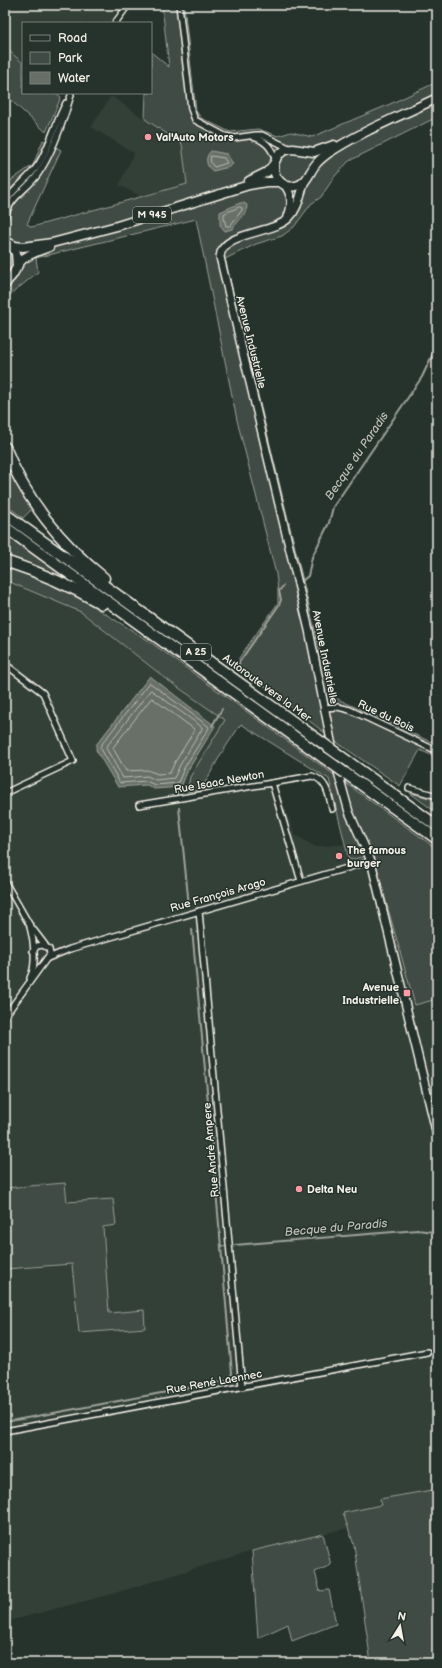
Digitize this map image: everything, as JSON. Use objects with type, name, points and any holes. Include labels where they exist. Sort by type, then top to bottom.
[{"type":"highway","points":[[5,447],[21,483],[46,520],[73,550],[118,589],[123,599]]},
{"type":"highway","name":"Autoroute vers la Mer","points":[[5,514],[437,826]]},
{"type":"highway","name":"A 25","points":[[5,527],[437,839]]},
{"type":"highway","points":[[5,561],[44,575],[78,591],[150,632]]},
{"type":"main road","points":[[363,134],[314,152],[296,149],[281,152],[274,162],[274,174],[282,183],[296,186],[305,182],[315,164],[322,157],[363,134],[437,98]]},
{"type":"main road","points":[[296,149],[306,154],[310,161],[310,173]]},
{"type":"main road","name":"M 945","points":[[226,192],[262,175],[268,171],[274,162]]},
{"type":"main road","name":"M 945","points":[[17,268],[21,261],[29,255],[78,237],[260,183],[282,183]]},
{"type":"main road","name":"M 945","points":[[7,241],[23,247],[78,237]]},
{"type":"main road","points":[[5,282],[12,278],[17,268],[16,253],[7,241]]},
{"type":"street","points":[[117,22],[128,5]]},
{"type":"street","points":[[179,5],[193,117],[198,122],[225,136],[234,138],[262,135],[283,146],[296,149]]},
{"type":"street","points":[[5,203],[10,194],[28,178],[38,165],[61,113],[72,94]]},
{"type":"street","points":[[5,218],[11,202],[33,180],[44,165],[65,116],[72,94]]},
{"type":"street","points":[[246,136],[257,138],[265,142],[272,150],[274,162]]},
{"type":"street","name":"Avenue Industrielle","points":[[305,182],[297,206],[284,222],[272,228],[229,241],[222,249],[220,259],[309,630],[324,708],[344,798],[371,861],[437,1135]]},
{"type":"street","points":[[282,183],[290,192],[292,199],[289,212],[284,222]]},
{"type":"street","points":[[5,664],[43,693],[72,761],[5,793]]},
{"type":"street","name":"Rue du Bois","points":[[324,708],[338,707],[350,710],[437,751]]},
{"type":"street","points":[[272,783],[312,776],[318,778],[324,784],[332,809]]},
{"type":"street","name":"Rue Isaac Newton","points":[[139,805],[272,783],[301,882]]},
{"type":"street","points":[[408,788],[437,796]]},
{"type":"street","name":"Rue François Arago","points":[[47,946],[58,950],[70,948],[371,861]]},
{"type":"street","points":[[5,882],[29,924],[47,946],[50,953],[47,959],[38,961],[33,954],[38,945],[47,946]]},
{"type":"street","name":"Rue André Ampere","points":[[199,911],[242,1387]]},
{"type":"street","name":"Rue François Arago","points":[[28,983],[34,969],[33,943],[29,924]]},
{"type":"street","name":"Rue François Arago","points":[[5,1016],[47,959],[70,948]]},
{"type":"street","name":"Rue René Laennec","points":[[5,1431],[426,1352]]},
{"type":"shaded area","points":[[5,5],[121,5],[110,22],[22,22],[22,62],[5,47]]},
{"type":"shaded area","points":[[111,96],[182,144],[187,184],[140,196],[119,185],[134,153],[91,127]]},
{"type":"shaded area","points":[[5,581],[81,612],[169,681],[226,720],[190,777],[187,792],[275,780],[295,835],[316,847],[345,844],[349,860],[373,855],[415,1004],[437,999],[437,1507],[432,1490],[381,1499],[382,1505],[343,1513],[348,1528],[252,1551],[112,1594],[5,1622]]},
{"type":"green space","points":[[162,5],[184,5],[196,111],[201,118],[230,132],[258,129],[278,136],[291,132],[312,137],[388,105],[437,82],[437,117],[349,161],[335,176],[321,197],[311,204],[294,227],[282,236],[256,244],[225,259],[331,696],[431,742],[437,732],[437,758],[420,750],[400,786],[335,741],[240,667],[239,658],[278,603],[278,590],[276,574],[237,420],[196,219],[36,258],[38,272],[5,299],[5,287],[15,278],[28,259],[24,244],[17,243],[9,237],[7,224],[5,223],[5,188],[10,181],[33,165],[43,140],[61,150],[27,224],[32,227],[187,184],[182,144],[145,119],[146,94],[152,94],[152,53],[169,67]]},
{"type":"green space","points":[[8,50],[22,62],[22,94],[57,94],[61,97],[46,132],[5,95],[5,52]]},
{"type":"green space","points":[[5,246],[11,253],[13,261],[9,273],[5,276]]},
{"type":"green space","points":[[5,458],[32,509],[23,518],[5,504]]},
{"type":"green space","points":[[5,534],[68,579],[65,589],[146,639],[437,849],[437,999],[415,1005],[373,855],[349,860],[329,779],[241,724],[221,754],[201,790],[187,792],[190,777],[225,720],[169,681],[81,612],[5,581]]},
{"type":"green space","points":[[410,793],[437,800],[437,813]]},
{"type":"green space","points":[[65,1183],[67,1202],[113,1199],[116,1225],[103,1227],[109,1313],[144,1310],[145,1328],[79,1333],[72,1264],[5,1269],[5,1188]]},
{"type":"green space","points":[[432,1490],[437,1507],[437,1663],[371,1663],[354,1545],[343,1513],[381,1505],[380,1499]]},
{"type":"green space","points":[[323,1534],[331,1565],[315,1572],[320,1591],[329,1590],[336,1624],[292,1641],[288,1624],[258,1638],[252,1551]]},
{"type":"water","points":[[211,151],[227,154],[233,164],[229,167],[213,171],[207,164],[207,156]]},
{"type":"water","points":[[240,203],[247,205],[246,212],[232,229],[225,231],[220,225],[220,212]]},
{"type":"water","points":[[150,676],[215,726],[188,770],[181,787],[154,789],[147,785],[118,787],[96,750],[96,745]]},
{"type":"waterway","name":"Becque du Paradis","points":[[302,581],[308,576],[312,557],[329,523],[333,507],[422,377],[437,345]]},
{"type":"waterway","name":"Becque du Paradis","points":[[238,664],[279,605],[281,600],[279,591],[283,586]]},
{"type":"waterway","name":"Becque du Paradis","points":[[212,726],[222,709]]},
{"type":"waterway","name":"Becque du Paradis","points":[[177,785],[177,794]]},
{"type":"waterway","name":"Becque du Paradis","points":[[179,808],[189,906]]},
{"type":"waterway","name":"Becque du Paradis","points":[[192,929],[208,1102]]},
{"type":"waterway","name":"Becque du Paradis","points":[[209,1112],[221,1247],[224,1246]]},
{"type":"waterway","name":"Becque du Paradis","points":[[235,1245],[418,1230],[433,1232],[437,1235]]},
{"type":"waterway","points":[[5,1422],[226,1381],[231,1378],[232,1373],[221,1247]]},
{"type":"place","name":"Val'Auto Motors","points":[[148,137]]},
{"type":"place","name":"The famous burger","points":[[339,856]]},
{"type":"place","name":"Avenue Industrielle","points":[[407,993]]},
{"type":"place","name":"Delta Neu","points":[[299,1189]]}]
